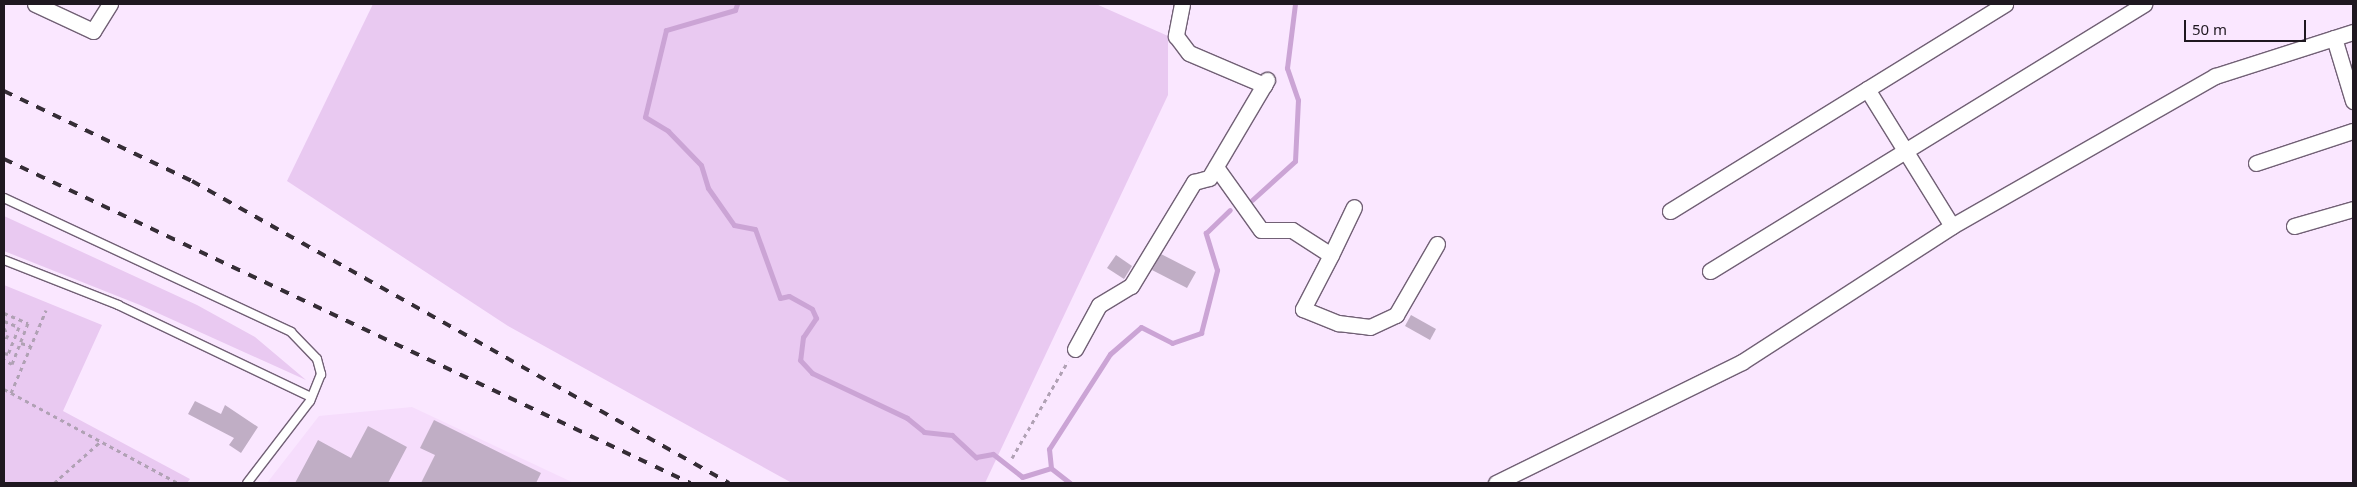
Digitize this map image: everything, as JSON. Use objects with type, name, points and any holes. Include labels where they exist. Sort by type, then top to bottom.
[{"type":"street","points":[[36,4],[93,31],[110,4]]},
{"type":"street","points":[[1075,349],[1099,305],[1131,286],[1194,182],[1209,178],[1266,83],[1190,53],[1176,36],[1182,4]]},
{"type":"street","points":[[1670,211],[2005,4]]},
{"type":"street","points":[[1710,271],[2144,4]]},
{"type":"street","points":[[1496,483],[1742,362],[1952,226],[2215,76],[2353,32]]},
{"type":"street","points":[[2334,38],[2353,101]]},
{"type":"street","points":[[1867,89],[1952,226]]},
{"type":"street","points":[[2256,163],[2353,131]]},
{"type":"street","points":[[1216,167],[1261,230],[1292,230],[1331,254]]},
{"type":"street","points":[[1354,207],[1303,309],[1338,323],[1370,327],[1396,315],[1437,244]]},
{"type":"street","points":[[2294,226],[2353,208]]},
{"type":"lane","points":[[4,198],[291,332],[317,359],[321,374],[311,398],[247,483]]},
{"type":"lane","points":[[4,260],[118,305],[311,398]]},
{"type":"path","points":[[11,393],[46,310]]},
{"type":"path","points":[[4,314],[28,323],[12,364],[4,360]]},
{"type":"path","points":[[13,324],[15,318]]},
{"type":"path","points":[[4,353],[8,354],[19,327],[13,324],[4,324],[8,338]]},
{"type":"path","points":[[17,332],[24,335]]},
{"type":"path","points":[[8,338],[14,340]]},
{"type":"path","points":[[4,342],[8,338]]},
{"type":"path","points":[[21,343],[30,346]]},
{"type":"path","points":[[11,348],[18,351]]},
{"type":"path","points":[[1012,458],[1075,349]]},
{"type":"path","points":[[4,389],[178,483]]},
{"type":"path","points":[[54,483],[102,441]]},
{"type":"shaded area","points":[[373,4],[1096,4],[1168,36],[1168,95],[985,483],[792,483],[508,326],[287,181]]},
{"type":"shaded area","points":[[4,216],[197,305],[255,337],[306,380],[140,305],[4,251]]},
{"type":"shaded area","points":[[4,285],[102,325],[63,411],[190,479],[187,483],[4,483]]},
{"type":"shaded area","points":[[412,407],[574,483],[267,483],[319,416]]},
{"type":"building","points":[[1161,254],[1196,272],[1187,288],[1152,270]]},
{"type":"building","points":[[1116,255],[1132,266],[1124,279],[1107,268]]},
{"type":"building","points":[[1411,315],[1436,329],[1430,340],[1405,326]]},
{"type":"building","points":[[195,401],[221,414],[225,405],[258,427],[241,453],[229,445],[234,438],[188,414]]},
{"type":"building","points":[[434,420],[541,473],[536,483],[421,483],[435,455],[420,448]]},
{"type":"building","points":[[368,426],[407,447],[388,483],[295,483],[318,440],[351,458]]},
{"type":"waterway","points":[[737,4],[735,10],[666,30],[645,117],[668,131],[701,165],[708,188],[734,225],[755,229],[780,298],[789,296],[812,309],[816,318],[803,337],[800,360],[812,373],[907,418],[924,432],[952,435],[976,457],[993,454],[1022,477],[1051,468]]},
{"type":"waterway","points":[[1252,200],[1295,161],[1298,100],[1287,68],[1295,4]]},
{"type":"waterway","points":[[1070,483],[1051,468],[1049,449],[1110,354],[1141,327],[1172,343],[1201,333],[1217,270],[1206,233],[1230,210]]},
{"type":"railway","points":[[4,91],[192,181],[729,483]]},
{"type":"railway","points":[[4,159],[690,483]]}]
